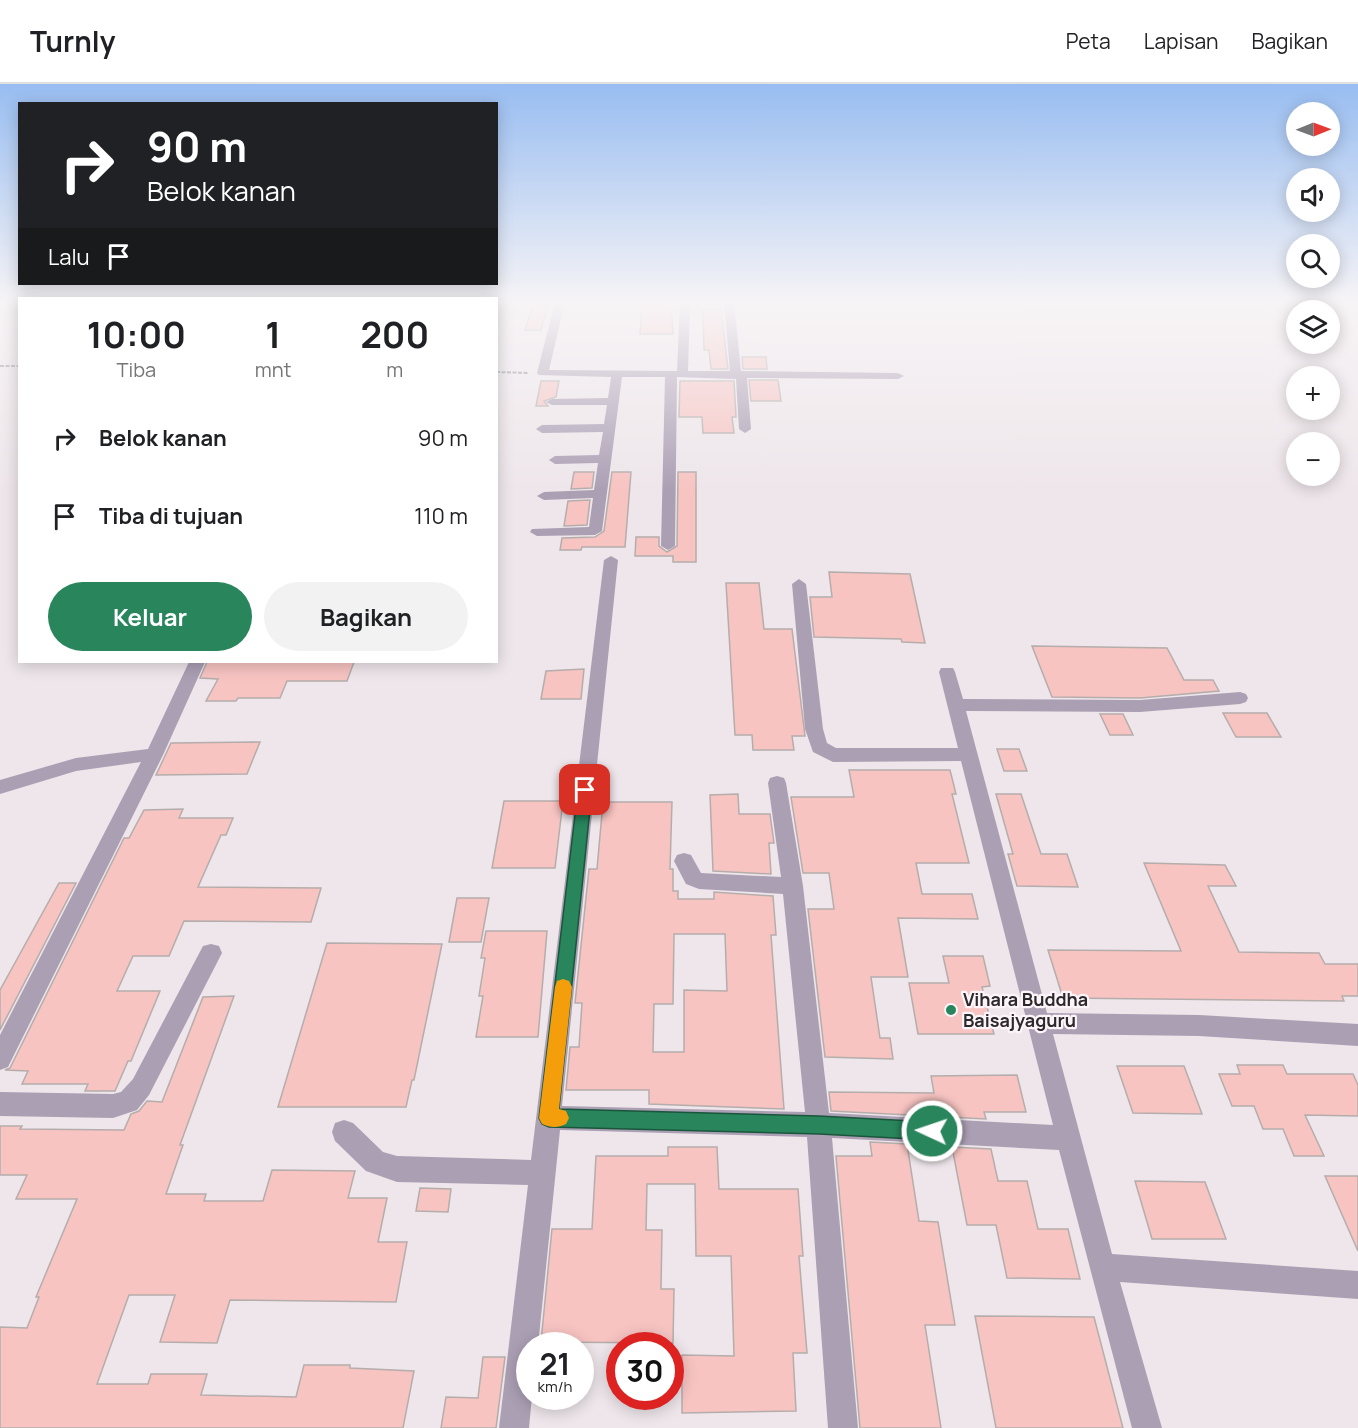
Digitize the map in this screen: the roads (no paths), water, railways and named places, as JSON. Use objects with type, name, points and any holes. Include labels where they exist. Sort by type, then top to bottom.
[{"type":"street","points":[[545,365],[543,373],[898,376]]},
{"type":"street","points":[[668,546],[678,365]]},
{"type":"street","points":[[737,365],[745,429]]},
{"type":"street","points":[[537,532],[595,531],[617,374]]},
{"type":"street","points":[[552,402],[613,401]]},
{"type":"street","points":[[542,429],[609,428]]},
{"type":"street","points":[[555,460],[605,459]]},
{"type":"street","points":[[544,496],[600,494]]},
{"type":"street","points":[[514,1428],[611,560]]},
{"type":"street","points":[[799,584],[814,729],[819,747],[833,755],[967,754]]},
{"type":"street","points":[[0,1059],[154,755],[197,663]]},
{"type":"street","points":[[947,672],[1102,1267],[1147,1428]]},
{"type":"street","points":[[954,705],[1140,706],[1240,698]]},
{"type":"street","points":[[0,787],[47,770],[87,761],[154,755]]},
{"type":"street","points":[[777,783],[794,886],[819,1125],[843,1428]]},
{"type":"street","points":[[684,861],[693,878],[699,881],[794,886]]},
{"type":"street","points":[[0,1104],[113,1106],[128,1102],[141,1087],[211,953]]},
{"type":"street","points":[[1040,1024],[1115,1022],[1235,1026],[1358,1035]]},
{"type":"street","points":[[549,1118],[819,1125],[1068,1138]]},
{"type":"street","points":[[344,1132],[375,1162],[397,1169],[543,1173]]},
{"type":"street","points":[[1102,1267],[1358,1285]]},
{"type":"place","name":"Vihara Buddha Baisajyaguru","points":[[951,1010]]}]
